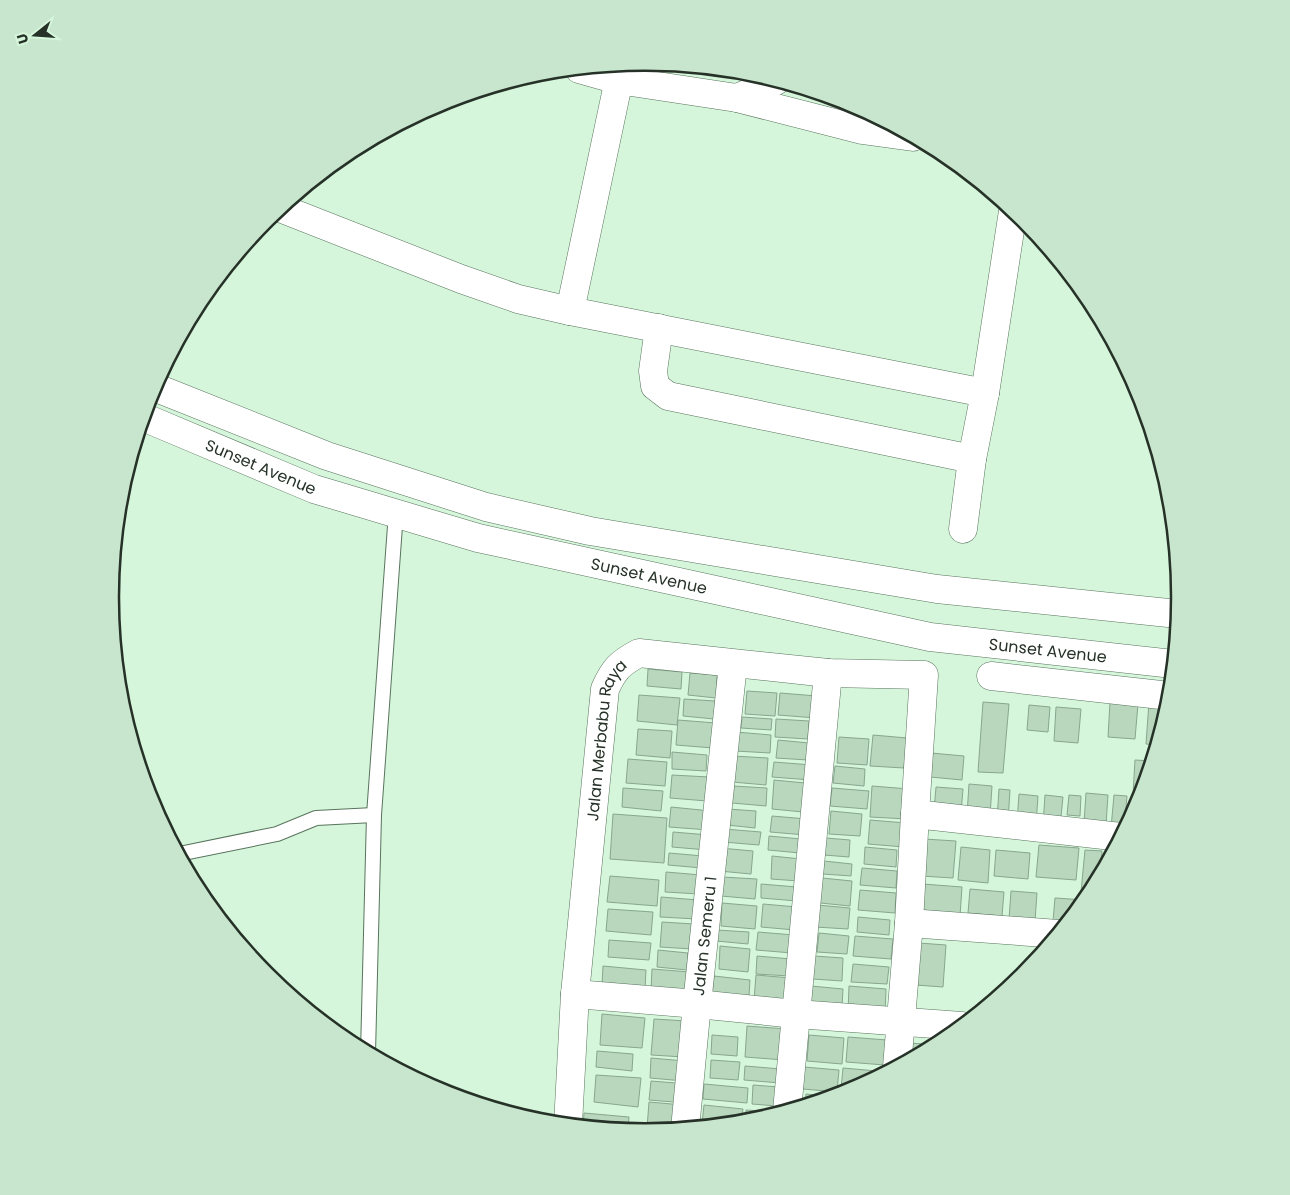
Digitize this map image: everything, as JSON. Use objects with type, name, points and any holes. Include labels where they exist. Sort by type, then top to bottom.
[{"type":"street","points":[[570,311],[620,72],[737,98],[862,130],[894,134]]},
{"type":"street","points":[[737,98],[766,85]]},
{"type":"street","points":[[288,211],[461,279],[518,299],[570,311],[986,393]]},
{"type":"street","points":[[963,529],[972,459],[986,393],[1012,220]]},
{"type":"street","points":[[659,328],[653,371],[655,386],[668,396],[972,459]]},
{"type":"street","name":"Sunset Avenue","points":[[162,390],[327,456],[486,507],[590,532],[937,588],[1171,613]]},
{"type":"street","name":"Sunset Avenue","points":[[150,420],[314,489],[478,538],[930,637],[1167,663]]},
{"type":"street","name":"Jalan Merbabu Raya","points":[[568,1118],[575,994],[605,689],[612,673],[623,662],[639,653],[828,674],[924,675],[915,814]]},
{"type":"street","name":"Jalan Semeru 1","points":[[733,664],[697,1004],[796,1014],[951,1025]]},
{"type":"street","points":[[788,1104],[828,674]]},
{"type":"street","points":[[991,676],[1162,695]]},
{"type":"street","points":[[898,1059],[909,923],[915,814],[1112,840]]},
{"type":"street","points":[[909,923],[1050,933]]},
{"type":"street","points":[[575,994],[697,1004],[686,1122]]},
{"type":"lane","points":[[368,1044],[374,815],[396,512]]},
{"type":"lane","points":[[185,853],[277,834],[316,818],[374,815]]},
{"type":"building","points":[[648,669],[682,672],[681,689],[647,686]]},
{"type":"building","points":[[690,673],[717,675],[716,698],[688,695]]},
{"type":"building","points":[[747,691],[777,693],[775,716],[745,714]]},
{"type":"building","points":[[780,693],[817,696],[816,718],[778,715]]},
{"type":"building","points":[[639,695],[680,698],[677,725],[637,721]]},
{"type":"building","points":[[684,699],[715,701],[714,719],[683,716]]},
{"type":"building","points":[[983,702],[1009,704],[1003,773],[978,772]]},
{"type":"building","points":[[1110,702],[1138,704],[1135,739],[1108,737]]},
{"type":"building","points":[[1149,702],[1160,703],[1150,744],[1146,744]]},
{"type":"building","points":[[1029,705],[1050,707],[1048,732],[1027,730]]},
{"type":"building","points":[[1056,707],[1081,709],[1078,743],[1054,741]]},
{"type":"building","points":[[742,717],[772,719],[771,730],[741,728]]},
{"type":"building","points":[[776,719],[809,721],[808,739],[775,737]]},
{"type":"building","points":[[678,720],[716,723],[713,748],[676,745]]},
{"type":"building","points":[[638,729],[672,731],[670,758],[636,755]]},
{"type":"building","points":[[736,732],[771,735],[770,753],[735,751]]},
{"type":"building","points":[[873,735],[907,738],[904,768],[870,766]]},
{"type":"building","points":[[839,737],[869,739],[867,765],[837,763]]},
{"type":"building","points":[[778,740],[809,743],[808,760],[776,758]]},
{"type":"building","points":[[672,752],[707,755],[706,771],[672,769]]},
{"type":"building","points":[[931,753],[964,756],[962,780],[930,777]]},
{"type":"building","points":[[733,756],[768,758],[766,785],[732,782]]},
{"type":"building","points":[[628,759],[667,762],[665,786],[626,783]]},
{"type":"building","points":[[1135,760],[1145,761],[1143,767],[1133,793]]},
{"type":"building","points":[[774,762],[812,765],[811,780],[772,777]]},
{"type":"building","points":[[835,766],[865,769],[864,786],[833,783]]},
{"type":"building","points":[[672,775],[709,777],[707,801],[670,798]]},
{"type":"building","points":[[774,780],[805,783],[803,812],[772,809]]},
{"type":"building","points":[[969,784],[992,786],[990,816],[967,815]]},
{"type":"building","points":[[733,786],[767,788],[766,806],[732,803]]},
{"type":"building","points":[[872,786],[909,789],[907,819],[870,817]]},
{"type":"building","points":[[936,787],[963,789],[961,813],[934,811]]},
{"type":"building","points":[[623,788],[663,791],[661,811],[622,807]]},
{"type":"building","points":[[832,788],[869,791],[867,809],[830,806]]},
{"type":"building","points":[[999,789],[1010,790],[1008,821],[997,820]]},
{"type":"building","points":[[1086,793],[1108,795],[1106,825],[1084,823]]},
{"type":"building","points":[[1019,794],[1038,796],[1036,824],[1017,822]]},
{"type":"building","points":[[1045,795],[1063,797],[1060,826],[1043,825]]},
{"type":"building","points":[[1069,795],[1081,796],[1080,816],[1067,815]]},
{"type":"building","points":[[1114,795],[1127,796],[1126,811],[1118,829],[1111,828]]},
{"type":"building","points":[[671,807],[711,811],[709,830],[669,827]]},
{"type":"building","points":[[728,809],[756,811],[755,828],[727,825]]},
{"type":"building","points":[[831,811],[862,814],[860,836],[829,834]]},
{"type":"building","points":[[613,814],[667,818],[664,863],[610,859]]},
{"type":"building","points":[[772,816],[807,819],[806,835],[770,832]]},
{"type":"building","points":[[870,820],[906,823],[904,847],[868,844]]},
{"type":"building","points":[[724,829],[761,832],[759,845],[723,842]]},
{"type":"building","points":[[673,832],[709,835],[707,850],[672,847]]},
{"type":"building","points":[[769,836],[801,839],[800,853],[768,850]]},
{"type":"building","points":[[826,838],[850,840],[849,857],[824,855]]},
{"type":"building","points":[[924,839],[956,841],[953,878],[921,876]]},
{"type":"building","points":[[1039,845],[1079,848],[1076,880],[1036,877]]},
{"type":"building","points":[[865,847],[897,850],[896,867],[864,864]]},
{"type":"building","points":[[961,847],[990,850],[988,883],[958,880]]},
{"type":"building","points":[[720,848],[753,851],[751,874],[719,871]]},
{"type":"building","points":[[996,850],[1030,853],[1028,879],[994,876]]},
{"type":"building","points":[[1085,850],[1102,851],[1101,861],[1081,892]]},
{"type":"building","points":[[669,853],[703,856],[702,868],[668,865]]},
{"type":"building","points":[[772,856],[801,859],[799,881],[771,879]]},
{"type":"building","points":[[824,861],[852,864],[851,876],[823,874]]},
{"type":"building","points":[[862,868],[897,871],[896,888],[860,885]]},
{"type":"building","points":[[666,872],[701,875],[699,894],[665,892]]},
{"type":"building","points":[[610,876],[659,880],[657,906],[607,902]]},
{"type":"building","points":[[722,877],[757,879],[755,899],[721,896]]},
{"type":"building","points":[[822,878],[852,881],[850,906],[820,903]]},
{"type":"building","points":[[761,884],[797,887],[797,901],[761,898]]},
{"type":"building","points":[[923,884],[962,887],[960,916],[921,913]]},
{"type":"building","points":[[970,889],[1004,892],[1002,916],[968,913]]},
{"type":"building","points":[[860,890],[896,893],[895,913],[858,910]]},
{"type":"building","points":[[1011,891],[1037,893],[1035,921],[1009,919]]},
{"type":"building","points":[[661,897],[698,900],[697,919],[660,917]]},
{"type":"building","points":[[1055,898],[1076,899],[1060,922],[1053,921]]},
{"type":"building","points":[[722,903],[757,906],[755,929],[721,926]]},
{"type":"building","points":[[763,904],[797,907],[795,930],[761,927]]},
{"type":"building","points":[[817,905],[850,908],[848,929],[815,927]]},
{"type":"building","points":[[608,909],[653,912],[651,935],[606,931]]},
{"type":"building","points":[[858,917],[890,920],[889,935],[857,932]]},
{"type":"building","points":[[662,922],[694,924],[692,949],[660,947]]},
{"type":"building","points":[[717,930],[749,932],[748,944],[716,941]]},
{"type":"building","points":[[758,932],[794,935],[792,953],[756,950]]},
{"type":"building","points":[[819,933],[849,936],[847,954],[817,952]]},
{"type":"building","points":[[855,936],[893,939],[891,959],[853,956]]},
{"type":"building","points":[[609,940],[651,943],[649,960],[608,957]]},
{"type":"building","points":[[919,943],[946,945],[943,987],[916,985]]},
{"type":"building","points":[[720,946],[750,949],[748,972],[719,969]]},
{"type":"building","points":[[658,950],[688,953],[687,970],[657,967]]},
{"type":"building","points":[[757,956],[791,959],[790,976],[756,974]]},
{"type":"building","points":[[814,956],[843,958],[842,981],[813,979]]},
{"type":"building","points":[[853,964],[889,967],[887,984],[851,982]]},
{"type":"building","points":[[603,966],[646,970],[645,989],[602,985]]},
{"type":"building","points":[[652,969],[690,972],[689,993],[651,990]]},
{"type":"building","points":[[756,975],[791,978],[789,1003],[754,1000]]},
{"type":"building","points":[[714,976],[750,980],[749,996],[712,993]]},
{"type":"building","points":[[811,986],[843,989],[842,1007],[809,1005]]},
{"type":"building","points":[[849,986],[886,989],[885,1015],[848,1012]]},
{"type":"building","points":[[602,1014],[645,1018],[642,1048],[600,1045]]},
{"type":"building","points":[[654,1019],[687,1021],[684,1057],[651,1055]]},
{"type":"building","points":[[747,1026],[786,1029],[784,1060],[745,1057]]},
{"type":"building","points":[[712,1035],[738,1037],[737,1056],[711,1054]]},
{"type":"building","points":[[809,1035],[844,1038],[842,1064],[807,1061]]},
{"type":"building","points":[[848,1037],[887,1040],[885,1065],[846,1062]]},
{"type":"building","points":[[910,1043],[923,1044],[909,1052]]},
{"type":"building","points":[[597,1051],[633,1054],[632,1071],[596,1067]]},
{"type":"building","points":[[651,1058],[685,1061],[684,1081],[650,1078]]},
{"type":"building","points":[[711,1060],[740,1062],[738,1080],[710,1078]]},
{"type":"building","points":[[745,1066],[781,1069],[780,1083],[744,1080]]},
{"type":"building","points":[[804,1067],[839,1070],[837,1087],[827,1091],[803,1089]]},
{"type":"building","points":[[843,1068],[874,1071],[846,1084],[841,1086]]},
{"type":"building","points":[[596,1075],[641,1078],[638,1107],[594,1102]]},
{"type":"building","points":[[651,1081],[688,1084],[686,1103],[649,1100]]},
{"type":"building","points":[[704,1084],[748,1088],[747,1103],[703,1099]]},
{"type":"building","points":[[753,1085],[779,1087],[777,1106],[752,1104]]},
{"type":"building","points":[[806,1094],[816,1095],[814,1096],[806,1099]]},
{"type":"building","points":[[649,1102],[683,1105],[675,1123],[647,1124]]},
{"type":"building","points":[[704,1105],[743,1109],[742,1115],[702,1120]]},
{"type":"building","points":[[746,1110],[761,1111],[748,1114],[746,1114]]},
{"type":"building","points":[[584,1113],[629,1117],[629,1124],[583,1120]]}]
